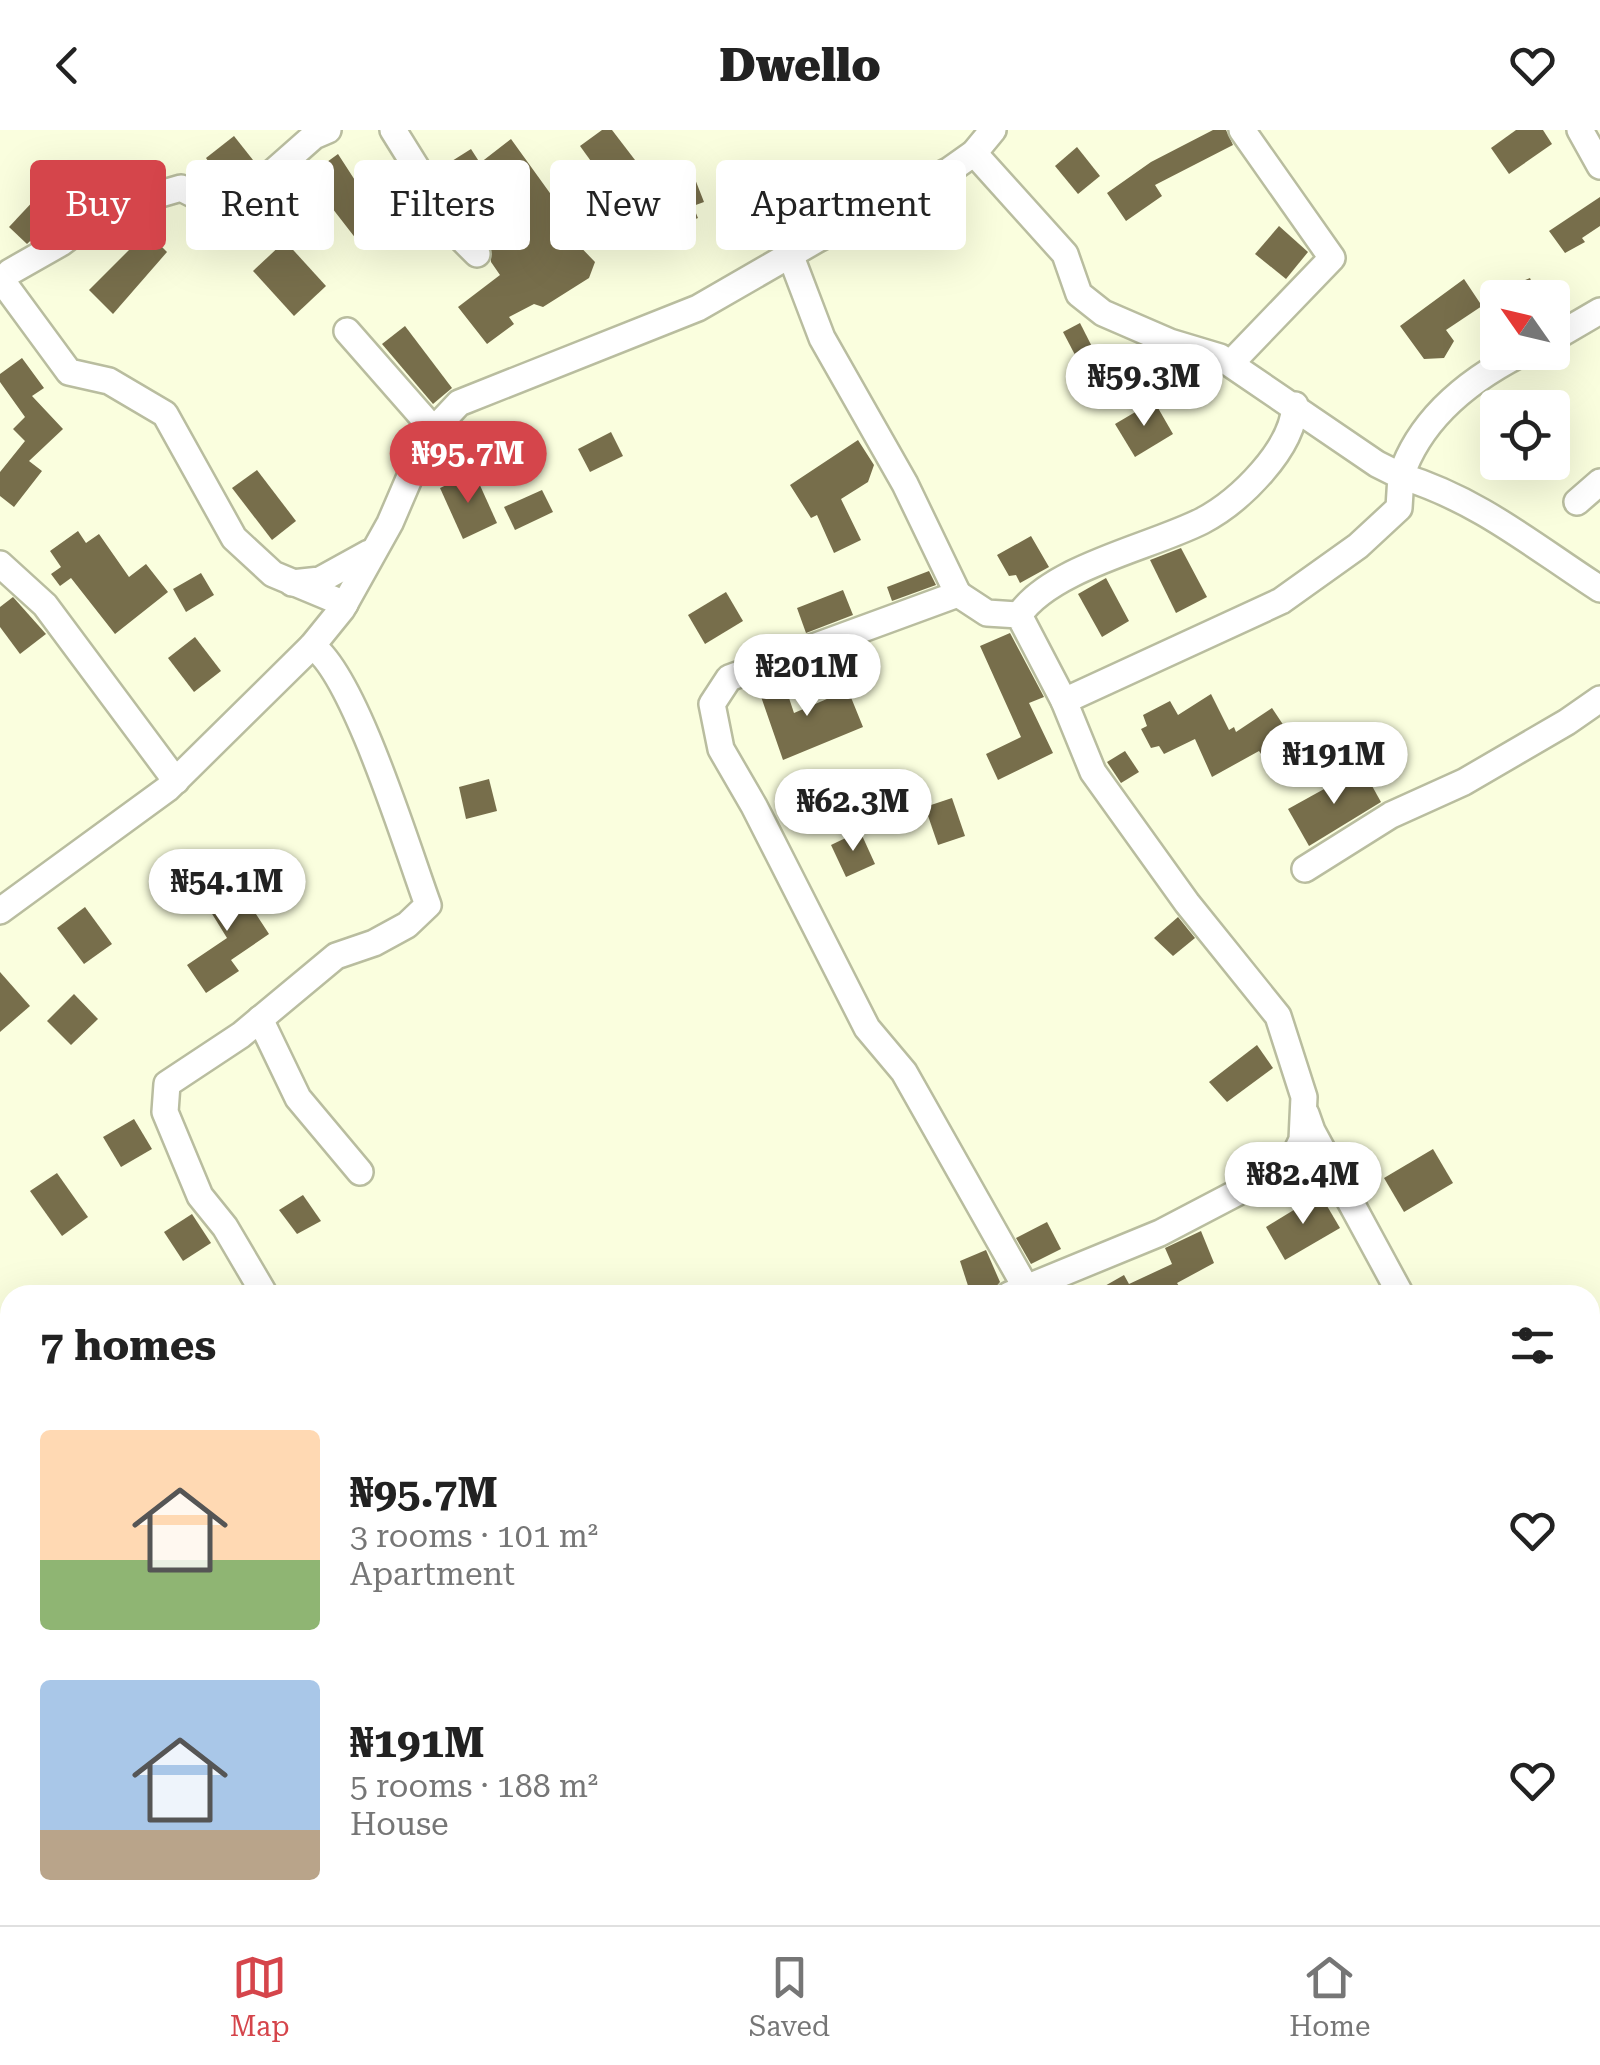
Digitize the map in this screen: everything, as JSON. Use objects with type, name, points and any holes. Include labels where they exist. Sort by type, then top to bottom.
[{"type":"street","points":[[328,130],[314,136],[228,212],[182,188],[105,210],[61,244],[5,278],[8,289],[68,372],[109,382],[165,414],[234,538],[273,574],[344,604]]},
{"type":"street","points":[[394,130],[459,236],[477,254]]},
{"type":"street","points":[[1231,363],[1332,258],[1242,130]]},
{"type":"street","points":[[1580,130],[1600,166]]},
{"type":"street","points":[[0,912],[176,781],[312,646],[344,604],[390,523],[419,452],[446,414],[473,394],[698,308],[790,254],[922,187],[978,138],[1065,254],[1080,294],[1103,313],[1231,363],[1377,464],[1478,507],[1528,536],[1600,589]]},
{"type":"street","points":[[790,254],[822,338],[906,484],[958,594],[987,613],[1019,615]]},
{"type":"street","points":[[1570,328],[1600,311]]},
{"type":"street","points":[[346,332],[433,429]]},
{"type":"street","points":[[1064,701],[1280,601],[1358,546],[1399,508],[1400,476],[1411,446],[1426,423],[1497,370]]},
{"type":"street","points":[[1019,615],[1030,600],[1082,571],[1204,520],[1272,461],[1294,424],[1295,405]]},
{"type":"street","points":[[1577,502],[1600,482]]},
{"type":"street","points":[[292,583],[320,580],[372,552]]},
{"type":"street","points":[[0,564],[45,604],[176,781]]},
{"type":"street","points":[[958,594],[730,678],[712,704],[720,749],[754,806],[867,1028],[904,1072],[1018,1285]]},
{"type":"street","points":[[1019,615],[1064,701],[1094,772],[1187,903],[1278,1016],[1320,1147],[1396,1285]]},
{"type":"street","points":[[260,1285],[226,1227],[200,1196],[165,1112],[167,1084],[260,1019],[336,956],[390,934],[428,905],[346,690],[324,653],[312,646]]},
{"type":"street","points":[[1305,870],[1392,815],[1464,782],[1600,699]]},
{"type":"street","points":[[260,1019],[298,1098],[360,1172]]},
{"type":"street","points":[[1038,1285],[1160,1233],[1290,1165],[1302,1140],[1304,1106]]},
{"type":"building","points":[[602,130],[612,130],[635,160],[590,160],[580,146]]},
{"type":"building","points":[[1213,130],[1226,130],[1233,145],[1155,185],[1162,196],[1126,221],[1107,193],[1151,162]]},
{"type":"building","points":[[1516,130],[1543,130],[1552,144],[1509,174],[1491,148]]},
{"type":"building","points":[[234,136],[253,160],[207,160]]},
{"type":"building","points":[[511,139],[526,160],[484,160]]},
{"type":"building","points":[[1077,147],[1100,176],[1078,194],[1055,166]]},
{"type":"building","points":[[471,149],[478,160],[454,160]]},
{"type":"building","points":[[338,154],[354,179],[354,236],[334,210],[334,160],[330,160]]},
{"type":"building","points":[[530,165],[550,193],[550,250],[583,250],[595,262],[589,278],[543,307],[534,304],[509,317],[514,324],[487,344],[458,307],[500,275],[491,262],[490,250],[530,250]]},
{"type":"building","points":[[696,182],[704,202],[696,205]]},
{"type":"building","points":[[1600,197],[1600,226],[1582,238],[1585,242],[1565,253],[1549,231]]},
{"type":"building","points":[[30,204],[30,241],[27,244],[9,227]]},
{"type":"building","points":[[1279,226],[1308,252],[1286,279],[1255,254]]},
{"type":"building","points":[[129,250],[167,252],[113,314],[89,290]]},
{"type":"building","points":[[275,250],[293,250],[326,286],[294,316],[253,271]]},
{"type":"building","points":[[1464,279],[1480,303],[1480,307],[1446,330],[1454,341],[1444,358],[1424,359],[1400,326]]},
{"type":"building","points":[[1080,323],[1111,384],[1095,393],[1063,332]]},
{"type":"building","points":[[405,326],[452,388],[433,404],[382,344]]},
{"type":"building","points":[[22,358],[44,388],[32,396],[63,429],[29,461],[42,471],[14,507],[0,496],[0,472],[25,441],[13,429],[25,417],[0,382],[0,374]]},
{"type":"building","points":[[1154,401],[1173,434],[1135,457],[1115,424]]},
{"type":"building","points":[[523,423],[533,456],[496,468],[485,435]]},
{"type":"building","points":[[611,432],[623,456],[590,472],[578,449]]},
{"type":"building","points":[[858,440],[874,465],[868,482],[841,499],[861,540],[834,553],[817,515],[811,518],[790,485]]},
{"type":"building","points":[[257,470],[296,521],[272,540],[232,488]]},
{"type":"building","points":[[474,472],[497,523],[463,539],[440,488]]},
{"type":"building","points":[[542,490],[553,512],[515,530],[504,507]]},
{"type":"building","points":[[78,531],[86,543],[99,534],[129,577],[146,564],[168,592],[115,634],[71,578],[60,586],[51,574],[61,567],[50,551]]},
{"type":"building","points":[[1031,536],[1049,567],[1020,583],[1016,575],[1009,576],[997,555]]},
{"type":"building","points":[[1181,548],[1207,597],[1176,613],[1150,560]]},
{"type":"building","points":[[929,571],[936,585],[892,601],[887,587]]},
{"type":"building","points":[[201,573],[214,595],[186,612],[173,589]]},
{"type":"building","points":[[1106,578],[1129,621],[1102,637],[1078,594]]},
{"type":"building","points":[[843,590],[853,615],[806,633],[797,608]]},
{"type":"building","points":[[726,592],[743,621],[705,644],[688,615]]},
{"type":"building","points":[[13,597],[46,634],[20,654],[0,627],[0,607]]},
{"type":"building","points":[[1010,633],[1044,697],[1029,703],[1053,753],[998,780],[986,754],[1021,737],[980,646]]},
{"type":"building","points":[[195,637],[221,671],[194,692],[168,658]]},
{"type":"building","points":[[782,677],[794,713],[848,690],[863,727],[783,760],[757,685]]},
{"type":"building","points":[[1211,694],[1229,730],[1234,727],[1236,732],[1272,708],[1298,747],[1269,766],[1259,751],[1212,777],[1195,739],[1164,754],[1159,746],[1151,748],[1141,729],[1147,726],[1143,715],[1170,701],[1178,715]]},
{"type":"building","points":[[1125,751],[1139,772],[1121,783],[1107,762]]},
{"type":"building","points":[[1362,768],[1381,802],[1309,846],[1288,809]]},
{"type":"building","points":[[489,779],[497,811],[466,819],[459,787]]},
{"type":"building","points":[[952,798],[965,836],[938,845],[925,807]]},
{"type":"building","points":[[860,831],[875,864],[846,877],[831,845]]},
{"type":"building","points":[[232,877],[269,934],[231,960],[239,971],[206,993],[187,965],[227,938],[201,896]]},
{"type":"building","points":[[85,907],[112,944],[84,964],[57,928]]},
{"type":"building","points":[[1178,917],[1195,938],[1173,956],[1154,938]]},
{"type":"building","points":[[0,972],[30,1006],[0,1032]]},
{"type":"building","points":[[74,994],[98,1019],[71,1045],[47,1021]]},
{"type":"building","points":[[1257,1045],[1273,1068],[1227,1102],[1209,1082]]},
{"type":"building","points":[[134,1119],[152,1149],[121,1167],[103,1137]]},
{"type":"building","points":[[1433,1149],[1453,1183],[1404,1212],[1384,1178]]},
{"type":"building","points":[[57,1173],[88,1217],[62,1236],[30,1191]]},
{"type":"building","points":[[1320,1194],[1340,1228],[1285,1260],[1266,1227]]},
{"type":"building","points":[[303,1195],[321,1221],[297,1234],[279,1210]]},
{"type":"building","points":[[192,1214],[211,1243],[183,1261],[164,1232]]},
{"type":"building","points":[[1047,1222],[1061,1249],[1031,1264],[1016,1238]]},
{"type":"building","points":[[1201,1231],[1214,1263],[1178,1285],[1106,1285],[1124,1275],[1129,1284],[1172,1264],[1165,1248]]},
{"type":"building","points":[[986,1250],[1000,1282],[968,1285],[960,1261]]}]
